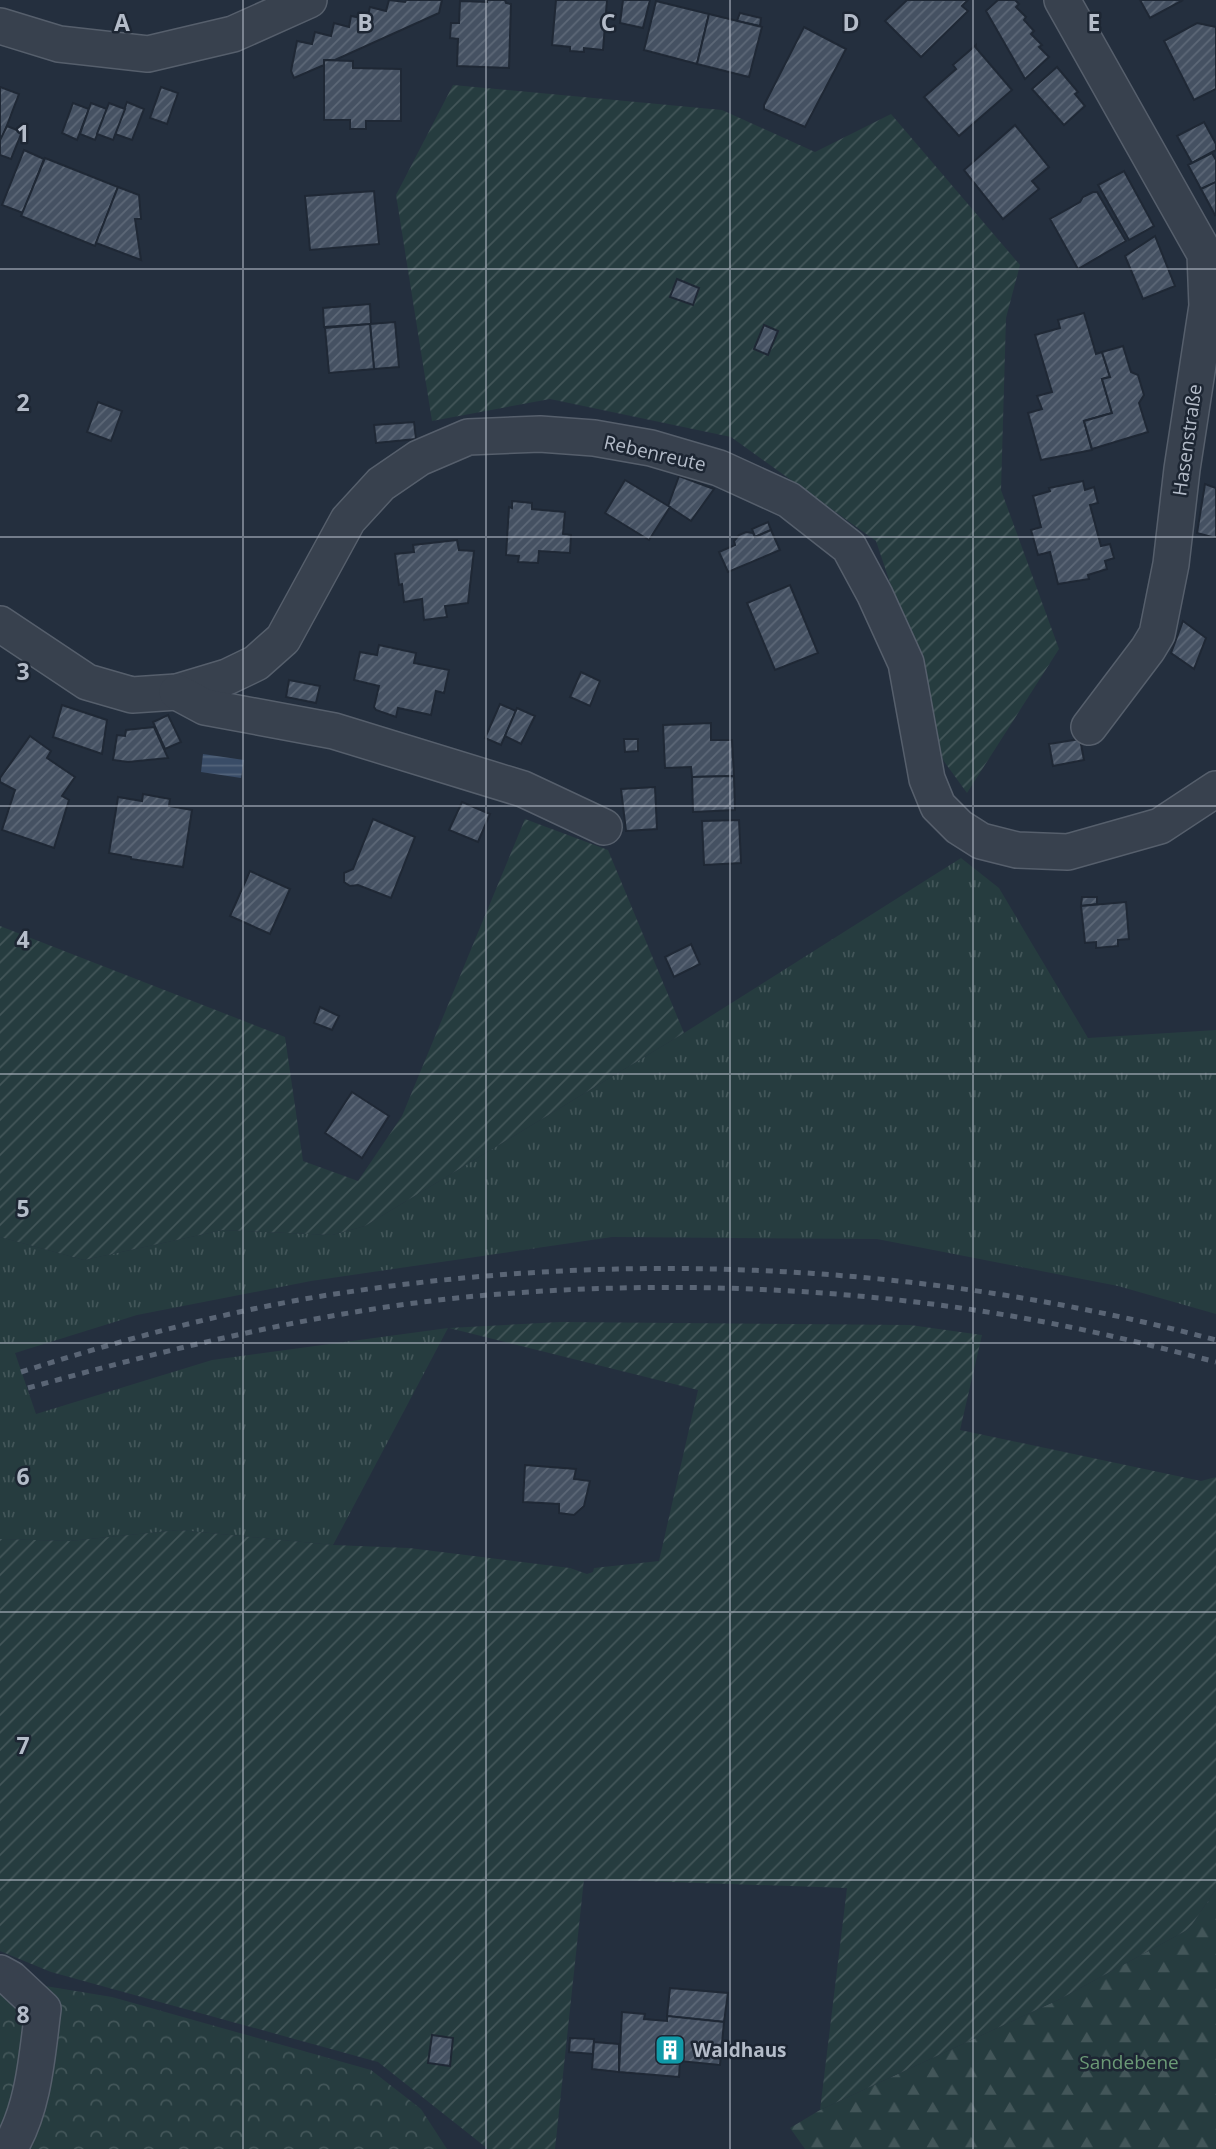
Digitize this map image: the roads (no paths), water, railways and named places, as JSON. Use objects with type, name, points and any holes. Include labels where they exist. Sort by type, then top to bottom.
[{"type":"street","points":[[0,26],[59,44],[148,54],[233,34],[309,0]]},
{"type":"street","name":"Hasenstraße","points":[[1062,0],[1205,254],[1207,306],[1182,469],[1171,564],[1157,634],[1089,727]]},
{"type":"street","name":"Rebenreute","points":[[0,624],[88,682],[132,695],[177,692],[227,677],[256,663],[283,639],[348,520],[382,484],[419,458],[468,437],[540,434],[594,438],[651,448],[719,468],[789,499],[849,547],[875,595],[906,663],[927,779],[938,806],[959,827],[981,841],[1017,850],[1068,852],[1160,826],[1216,789]]},
{"type":"street","points":[[177,692],[205,707],[334,731],[523,789],[604,827]]},
{"type":"street","points":[[0,1973],[11,1979],[43,2009],[35,2072],[24,2118],[9,2149]]},
{"type":"water","points":[[203,754],[244,760],[241,778],[201,772]]},
{"type":"railway","points":[[21,1372],[167,1329],[316,1297],[428,1282],[541,1272],[655,1269],[768,1271],[881,1279],[994,1293],[1106,1314],[1216,1340]]},
{"type":"railway","points":[[28,1388],[246,1333],[355,1312],[466,1297],[609,1288],[754,1289],[898,1300],[1061,1325],[1216,1362]]},
{"type":"place","name":"Waldhaus","points":[[670,2050]]},
{"type":"park label","name":"Sandebene","points":[[1129,2062]]}]
